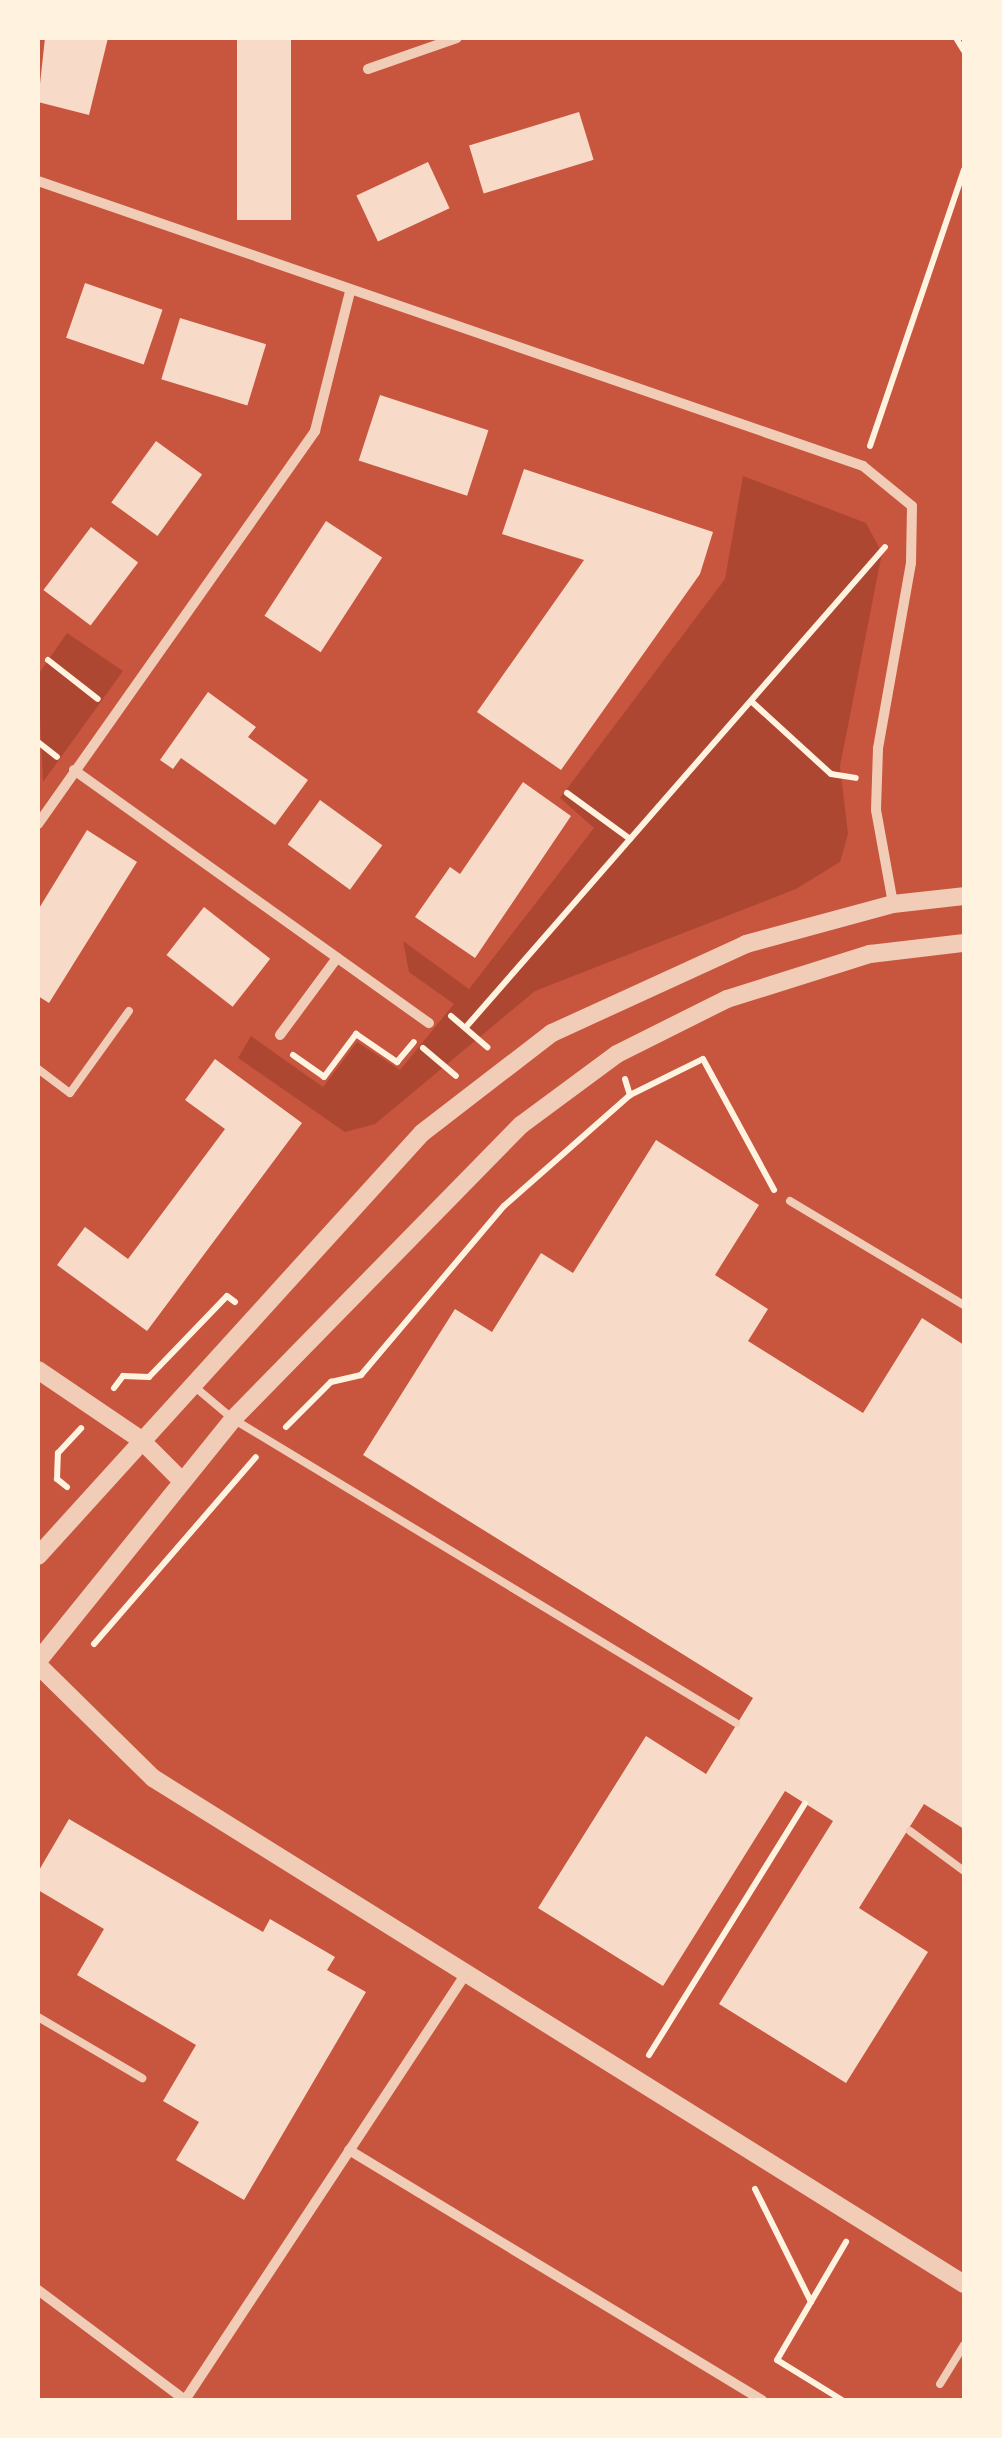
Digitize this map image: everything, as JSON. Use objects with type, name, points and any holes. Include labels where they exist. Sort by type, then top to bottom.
[{"type":"street","points":[[368,69],[457,38]]},
{"type":"street","points":[[38,181],[350,292],[863,466],[912,506],[913,536],[877,782],[893,904]]},
{"type":"street","points":[[38,824],[315,431],[350,292]]},
{"type":"street","points":[[74,770],[430,1024]]},
{"type":"street","points":[[38,1556],[140,1439],[472,1090],[507,1065],[652,980],[893,904],[964,896]]},
{"type":"street","points":[[964,943],[870,954],[745,994],[617,1054],[465,1176],[233,1419],[180,1479],[38,1663],[153,1778],[463,1978],[964,2284]]},
{"type":"street","points":[[280,1036],[337,958]]},
{"type":"street","points":[[38,1370],[140,1439],[180,1479]]},
{"type":"street","points":[[38,2290],[185,2400],[463,1978]]},
{"type":"street","points":[[349,2150],[762,2400]]},
{"type":"lane","points":[[38,1069],[70,1094],[129,1012]]},
{"type":"lane","points":[[790,1201],[964,1306]]},
{"type":"lane","points":[[192,1384],[233,1419],[736,1723]]},
{"type":"lane","points":[[910,1830],[964,1871]]},
{"type":"lane","points":[[38,2017],[142,2078]]},
{"type":"lane","points":[[940,2384],[964,2344]]},
{"type":"path","points":[[956,38],[964,51]]},
{"type":"path","points":[[863,466],[964,170]]},
{"type":"path","points":[[466,1028],[892,540],[913,536]]},
{"type":"path","points":[[48,660],[116,712]]},
{"type":"path","points":[[750,701],[831,774],[877,782]]},
{"type":"path","points":[[566,793],[630,840]]},
{"type":"path","points":[[280,1036],[281,1047],[324,1078],[356,1034],[397,1062],[441,1008],[507,1065]]},
{"type":"path","points":[[415,1041],[472,1090]]},
{"type":"path","points":[[617,1054],[630,1095]]},
{"type":"path","points":[[58,1686],[270,1442],[331,1382],[361,1375],[504,1206],[630,1095],[702,1060],[762,1182],[790,1201]]},
{"type":"path","points":[[632,2081],[805,1802]]},
{"type":"path","points":[[757,2158],[754,2187],[811,2302]]},
{"type":"path","points":[[842,2400],[777,2360],[859,2220]]},
{"type":"shaded area","points":[[743,476],[866,523],[882,553],[840,766],[848,834],[840,862],[796,889],[535,991],[375,1124],[345,1132],[238,1058],[251,1036],[323,1087],[357,1042],[400,1070],[454,1004],[409,972],[403,941],[469,989],[594,828],[560,798],[725,579]]},
{"type":"shaded area","points":[[67,633],[123,671],[43,782],[38,675]]},
{"type":"building","points":[[45,38],[108,38],[89,115],[38,102]]},
{"type":"building","points":[[237,38],[291,38],[291,220],[237,220]]},
{"type":"building","points":[[579,112],[594,160],[484,193],[469,146]]},
{"type":"building","points":[[428,162],[450,208],[378,242],[356,195]]},
{"type":"building","points":[[85,283],[163,310],[144,365],[66,338]]},
{"type":"building","points":[[180,318],[266,344],[247,406],[161,379]]},
{"type":"building","points":[[380,395],[488,430],[467,496],[359,461]]},
{"type":"building","points":[[156,441],[202,475],[157,536],[111,502]]},
{"type":"building","points":[[524,469],[713,532],[700,574],[561,770],[477,712],[584,560],[502,534]]},
{"type":"building","points":[[326,521],[382,557],[321,652],[264,616]]},
{"type":"building","points":[[91,527],[138,563],[91,626],[43,590]]},
{"type":"building","points":[[208,692],[256,727],[248,737],[308,780],[275,825],[181,758],[173,769],[160,760]]},
{"type":"building","points":[[523,782],[571,816],[475,958],[415,917],[450,867],[460,874]]},
{"type":"building","points":[[320,800],[382,845],[350,890],[288,844]]},
{"type":"building","points":[[87,830],[137,862],[49,1003],[38,996],[38,910]]},
{"type":"building","points":[[204,907],[270,959],[233,1007],[166,955]]},
{"type":"building","points":[[215,1059],[302,1123],[147,1331],[57,1265],[85,1227],[128,1259],[225,1129],[185,1100]]},
{"type":"building","points":[[656,1140],[759,1205],[715,1275],[768,1309],[748,1341],[863,1413],[922,1318],[964,1345],[964,1829],[924,1804],[859,1908],[928,1952],[846,2083],[719,2004],[833,1821],[785,1791],[663,1986],[538,1908],[646,1736],[706,1774],[753,1698],[363,1455],[455,1309],[492,1332],[541,1253],[573,1273]]},
{"type":"building","points":[[69,1819],[263,1932],[270,1919],[335,1957],[327,1970],[366,1992],[244,2200],[176,2160],[199,2122],[163,2101],[196,2045],[77,1975],[104,1929],[38,1890],[38,1872]]}]
